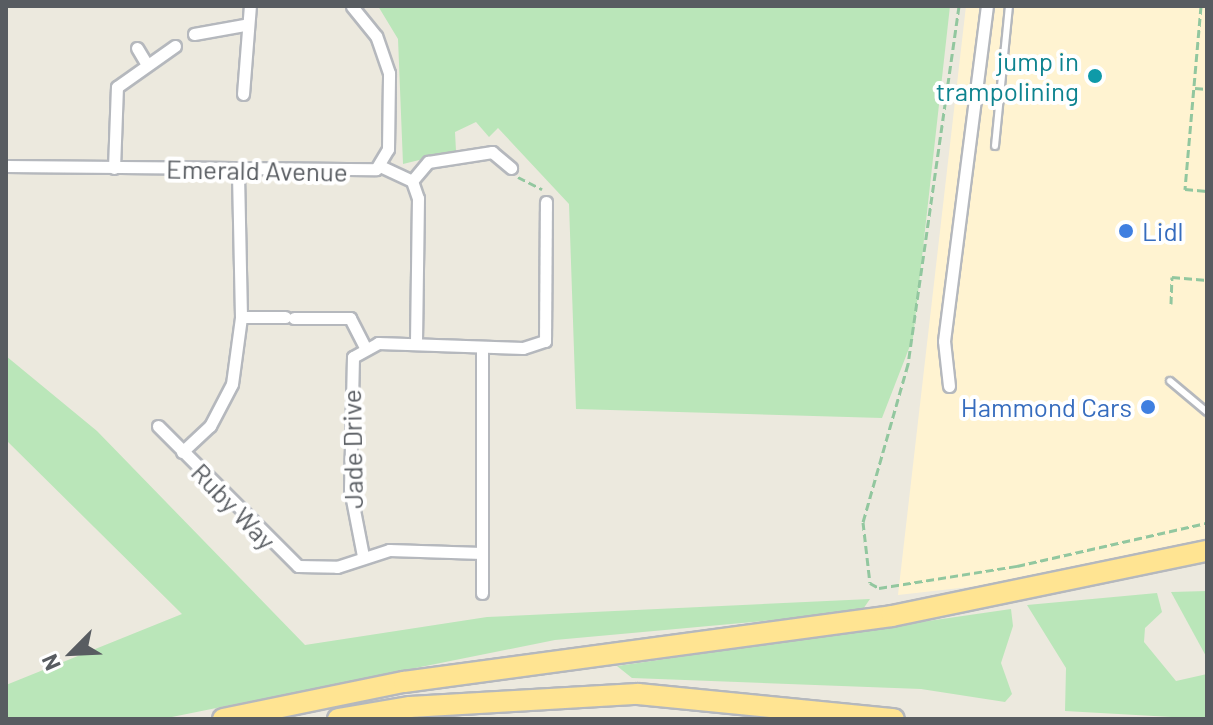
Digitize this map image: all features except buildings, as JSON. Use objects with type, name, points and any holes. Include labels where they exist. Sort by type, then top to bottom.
[{"type":"highway","points":[[223,719],[404,682],[892,616],[1207,551]]},
{"type":"highway","points":[[338,719],[410,707],[638,694],[894,719]]},
{"type":"street","points":[[243,94],[244,25],[250,6]]},
{"type":"street","name":"Emerald Avenue","points":[[6,166],[238,170],[380,166],[390,134],[389,73],[376,36],[352,6]]},
{"type":"street","points":[[949,386],[944,341],[987,6]]},
{"type":"street","points":[[194,34],[244,25]]},
{"type":"street","points":[[114,168],[117,87],[146,63],[175,46]]},
{"type":"street","points":[[137,48],[146,63]]},
{"type":"street","points":[[412,181],[428,162],[492,152],[511,168]]},
{"type":"street","points":[[380,166],[412,181],[419,207],[416,342]]},
{"type":"street","name":"Ruby Way","points":[[238,170],[241,317],[225,402],[182,452],[298,566],[337,567],[363,556],[406,549],[482,553]]},
{"type":"street","points":[[241,317],[350,318],[364,346],[416,342],[482,348],[533,348],[547,337],[546,202]]},
{"type":"street","name":"Jade Drive","points":[[363,556],[351,507],[350,375],[364,346]]},
{"type":"street","points":[[482,348],[482,593]]},
{"type":"street","points":[[158,426],[182,452]]},
{"type":"lane","points":[[995,146],[1009,6]]},
{"type":"lane","points":[[1170,381],[1207,412]]},
{"type":"path","points":[[959,6],[908,364],[863,522],[870,583],[879,588],[1017,566],[1207,523]]},
{"type":"path","points":[[1201,6],[1185,189],[1207,191]]},
{"type":"path","points":[[1194,88],[1207,89]]},
{"type":"path","points":[[511,168],[539,184],[546,202]]},
{"type":"path","points":[[1171,304],[1172,277],[1207,280]]},
{"type":"shaded area","points":[[966,6],[1207,6],[1207,551],[1127,569],[898,595]]},
{"type":"green space","points":[[378,6],[950,6],[913,338],[882,418],[576,409],[569,204],[498,128],[489,137],[476,122],[455,132],[456,151],[403,164],[398,39]]},
{"type":"green space","points":[[6,356],[97,431],[305,645],[487,617],[870,599],[861,612],[555,640],[162,719],[6,719],[6,685],[182,614],[6,440]]},
{"type":"green space","points":[[1207,591],[1207,658],[1171,592]]},
{"type":"green space","points":[[1157,593],[1162,612],[1145,628],[1144,642],[1176,681],[1207,674],[1207,719],[1065,711],[1066,668],[1027,605]]},
{"type":"green space","points":[[1011,609],[1013,626],[1001,663],[1012,694],[1005,702],[921,689],[632,678],[617,666]]},
{"type":"place","name":"jump in trampolining","points":[[1095,76]]},
{"type":"place","name":"Lidl","points":[[1126,231]]},
{"type":"place","name":"Hammond Cars","points":[[1148,407]]}]
